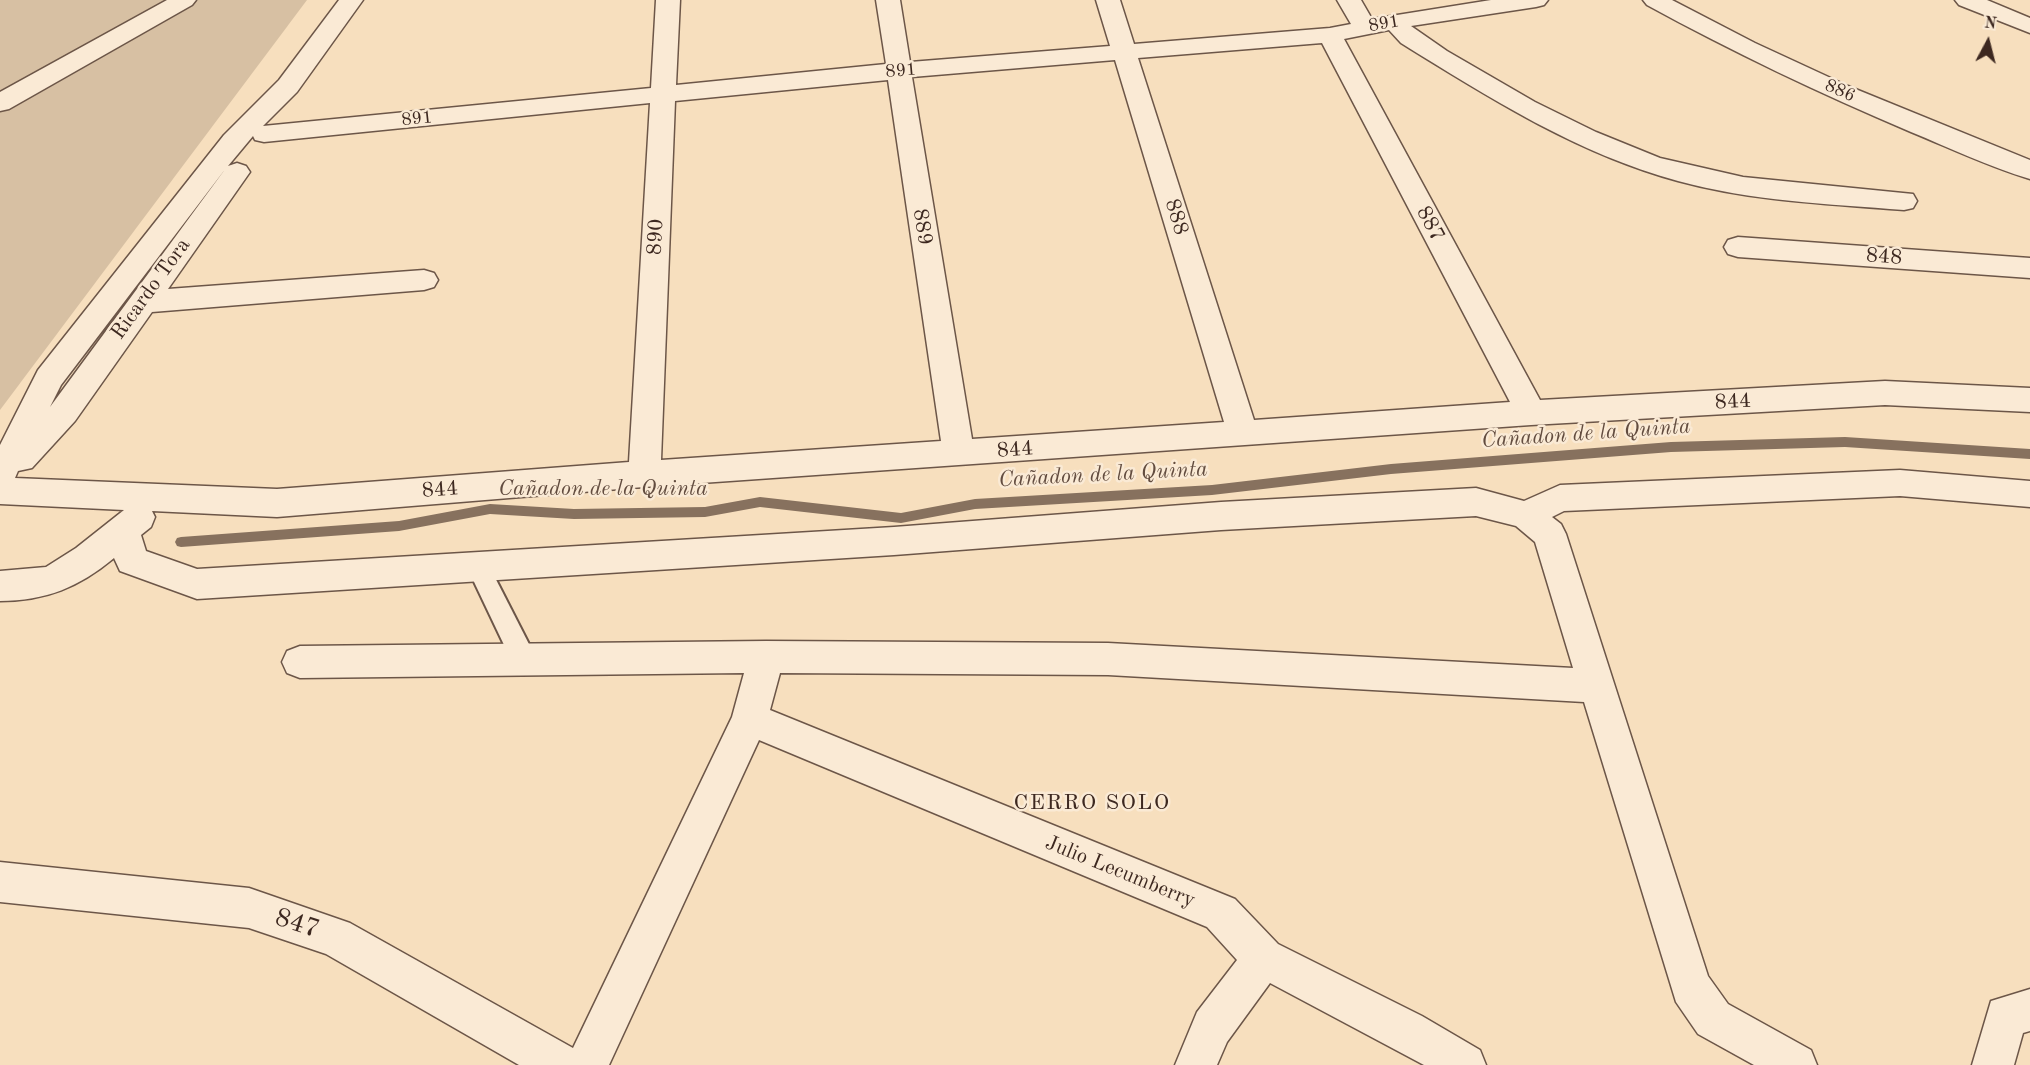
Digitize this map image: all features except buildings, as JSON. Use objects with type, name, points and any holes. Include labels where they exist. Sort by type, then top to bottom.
[{"type":"street","points":[[0,103],[184,0]]},
{"type":"street","name":"Ricardo Tora","points":[[0,476],[50,378],[233,141],[288,86],[351,0]]},
{"type":"street","name":"890","points":[[645,474],[668,0]]},
{"type":"street","name":"889","points":[[888,0],[897,71],[958,454]]},
{"type":"street","name":"888","points":[[1108,0],[1243,434]]},
{"type":"street","points":[[1349,0],[1365,27]]},
{"type":"street","name":"891","points":[[264,134],[897,71],[1330,35],[1394,22],[1536,0]]},
{"type":"street","name":"886","points":[[1655,0],[1730,42],[1930,132],[2030,170]]},
{"type":"street","points":[[1967,0],[2030,26]]},
{"type":"street","points":[[1394,22],[1408,38],[1552,123],[1653,164],[1709,178],[1784,190],[1904,201]]},
{"type":"street","name":"887","points":[[1330,35],[1530,413]]},
{"type":"street","name":"Ricardo Tora","points":[[0,483],[64,412],[264,134],[288,86]]},
{"type":"street","name":"848","points":[[1738,247],[2030,268]]},
{"type":"street","points":[[141,302],[424,280]]},
{"type":"street","name":"844","points":[[0,491],[277,503],[645,474],[1530,413],[1885,393],[2030,400]]},
{"type":"street","points":[[1526,515],[1560,498],[1900,483],[2030,494]]},
{"type":"street","points":[[0,586],[22,586],[55,579],[123,531],[162,499]]},
{"type":"street","points":[[123,531],[132,561],[197,584],[894,541],[1221,516],[1476,502],[1526,515],[1549,534],[1691,987],[1713,1019],[1796,1065]]},
{"type":"street","points":[[300,662],[766,657],[1108,659],[1596,686]]},
{"type":"street","points":[[587,1065],[750,719],[766,657]]},
{"type":"street","name":"Julio Lecumberry","points":[[750,719],[1221,913],[1264,958],[1407,1031],[1465,1065]]},
{"type":"street","name":"847","points":[[0,882],[249,908],[326,933],[561,1065]]},
{"type":"street","points":[[1197,1065],[1212,1027],[1264,958]]},
{"type":"street","points":[[1993,1065],[2006,1016],[2030,1010]]},
{"type":"lane","points":[[478,567],[524,660]]},
{"type":"shaded area","points":[[0,0],[307,0],[0,410]]},
{"type":"waterway","name":"Cañadon de la Quinta","points":[[181,542],[399,526],[490,509],[574,514],[705,512],[760,502],[901,518],[975,504],[1212,490],[1391,469],[1671,447],[1845,442],[2030,454]]},
{"type":"district","name":"CERRO SOLO","points":[[1092,803]]}]
